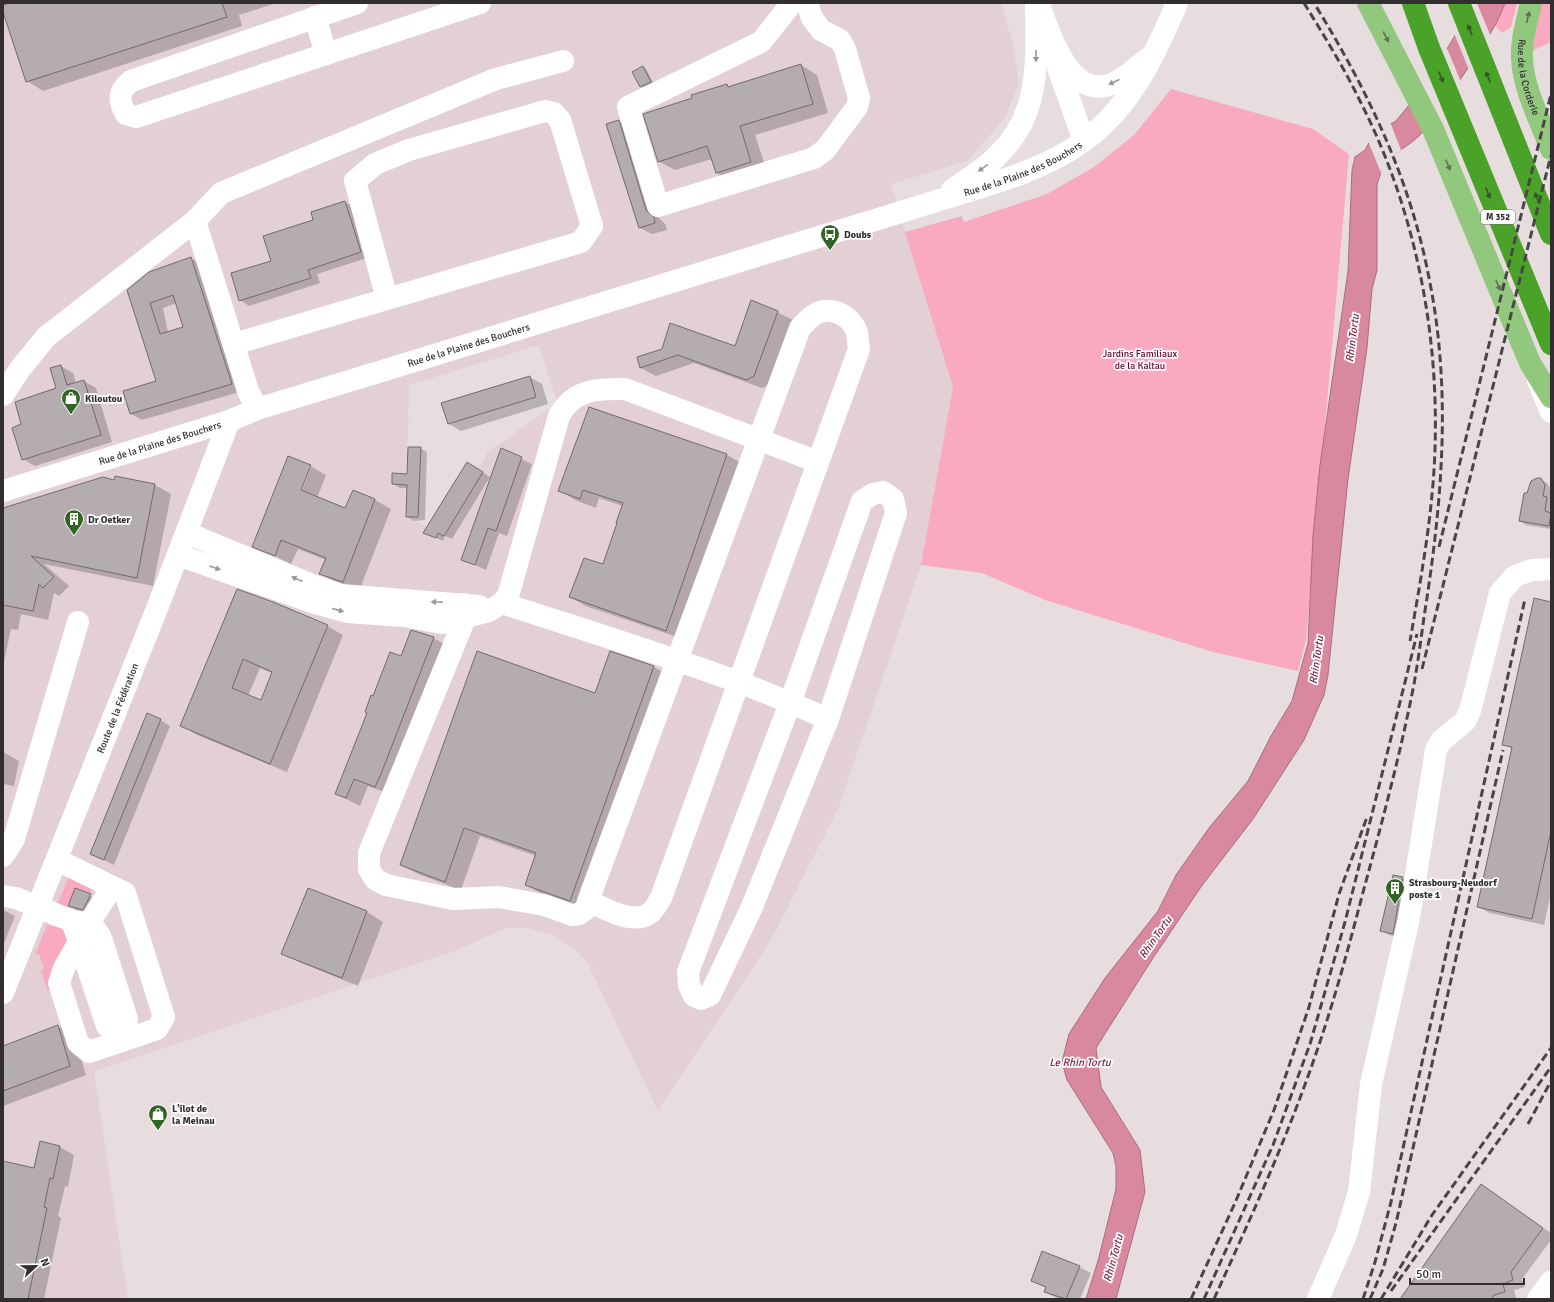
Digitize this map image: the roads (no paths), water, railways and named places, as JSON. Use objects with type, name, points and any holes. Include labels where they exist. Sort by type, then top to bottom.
[{"type":"highway","name":"M 352","points":[[1414,3],[1429,48],[1551,344]]},
{"type":"highway","points":[[1459,4],[1551,234]]},
{"type":"main road","points":[[1368,3],[1433,129],[1530,363],[1551,397]]},
{"type":"main road","name":"Rue de la Corderie","points":[[1531,3],[1523,39],[1522,57],[1524,72],[1551,149]]},
{"type":"street","points":[[357,3],[131,80],[124,87],[120,95],[122,106],[126,114],[136,117],[480,3]]},
{"type":"street","points":[[792,3],[761,42],[628,107],[658,206],[814,158],[825,150],[857,107],[859,98],[845,49],[840,40],[821,30],[812,18],[808,3]]},
{"type":"street","points":[[1037,3],[1054,44],[1064,63],[1076,77],[1091,85],[1105,86],[1119,80],[1157,51]]},
{"type":"street","name":"Rue de la Plaine des Bouchers","points":[[3,491],[229,420],[257,409],[935,201],[1032,169],[1084,141],[1037,3]]},
{"type":"street","name":"Rue de la Plaine des Bouchers","points":[[935,201],[998,156],[1016,135],[1023,124],[1028,112],[1034,82],[1037,3]]},
{"type":"street","points":[[1084,141],[1118,112],[1138,84],[1157,51],[1177,3]]},
{"type":"street","points":[[315,17],[326,54]]},
{"type":"street","points":[[3,395],[20,369],[46,338],[195,221],[221,193],[496,80],[563,62]]},
{"type":"street","points":[[234,344],[581,242],[592,226],[560,120],[554,114],[545,111],[409,150],[375,164],[355,181],[387,299]]},
{"type":"street","points":[[195,221],[248,391],[257,409]]},
{"type":"street","points":[[465,611],[369,853],[369,869],[375,879],[386,885],[453,899],[499,897],[544,905],[572,915],[579,914],[586,909],[588,901],[800,328],[815,314],[830,311],[843,315],[852,322],[857,333],[859,349],[661,898],[650,913],[639,918],[629,918],[588,901]]},
{"type":"street","points":[[1530,363],[1551,412]]},
{"type":"street","points":[[495,607],[508,596],[559,416],[570,401],[584,394],[601,389],[625,389],[818,462]]},
{"type":"street","name":"Route de la Fédération","points":[[3,993],[187,533],[229,420]]},
{"type":"street","points":[[883,492],[893,499],[896,513],[828,719],[751,909],[710,995],[701,999],[694,996],[689,985],[688,972],[790,703],[862,501],[873,494],[883,492]]},
{"type":"street","points":[[187,533],[312,585],[341,595],[465,611]]},
{"type":"street","points":[[178,555],[318,604],[347,612],[404,616],[442,623],[477,605],[495,607],[677,660],[739,682],[828,719]]},
{"type":"street","points":[[1318,1299],[1346,1235],[1359,1192],[1372,1084],[1409,918],[1436,750],[1440,741],[1459,728],[1465,721],[1470,711],[1500,593],[1515,576],[1532,570],[1551,569]]},
{"type":"street","points":[[3,856],[14,839],[78,622]]},
{"type":"street","points":[[56,860],[125,893],[164,1017],[157,1029],[89,1052],[78,1043],[59,983],[80,928],[112,887]]},
{"type":"street","points":[[3,896],[16,898],[38,906],[80,928],[95,927],[101,938],[127,1019],[107,1026],[92,981],[80,928]]},
{"type":"street","points":[[92,981],[112,974]]},
{"type":"street","points":[[1538,1299],[1551,1282]]},
{"type":"water","name":"Le Rhin Tortu","points":[[1474,3],[1505,3],[1487,40],[1438,112],[1421,134],[1389,159],[1377,185],[1377,270],[1372,289],[1367,348],[1348,479],[1328,675],[1324,695],[1304,740],[1253,819],[1203,884],[1153,958],[1096,1048],[1101,1087],[1140,1150],[1145,1192],[1116,1299],[1086,1299],[1098,1261],[1116,1189],[1116,1166],[1113,1153],[1067,1080],[1062,1062],[1069,1034],[1105,978],[1158,911],[1176,875],[1209,828],[1248,781],[1271,736],[1292,701],[1308,643],[1313,536],[1320,465],[1348,271],[1352,170],[1355,157],[1365,150],[1374,134],[1396,121],[1427,83]]},
{"type":"railway","points":[[1304,3],[1333,50],[1359,99],[1395,182],[1419,269],[1427,314],[1433,359],[1435,404],[1434,473],[1426,545],[1410,641]]},
{"type":"railway","points":[[1214,1299],[1263,1190],[1297,1107],[1323,1034],[1343,965],[1403,738],[1418,659],[1436,532],[1440,490],[1442,448],[1440,363],[1436,320],[1421,241],[1398,170],[1369,101],[1352,68],[1314,3]]},
{"type":"railway","points":[[1439,547],[1551,94]]},
{"type":"railway","points":[[1422,669],[1551,155]]},
{"type":"railway","points":[[1363,1299],[1375,1262],[1391,1202],[1525,599]]},
{"type":"railway","points":[[1204,1299],[1273,1145],[1310,1044],[1345,922],[1417,634]]},
{"type":"railway","points":[[1370,1299],[1383,1269],[1396,1223],[1503,750]]},
{"type":"railway","points":[[1191,1299],[1235,1203],[1274,1110],[1309,1007],[1339,894],[1367,817]]},
{"type":"railway","points":[[1381,1299],[1432,1215],[1551,1048]]},
{"type":"railway","points":[[1391,1291],[1551,1067]]},
{"type":"railway","points":[[1528,1124],[1551,1081]]},
{"type":"place","name":"Doubs","points":[[830,251]]},
{"type":"place","name":"Kiloutou","points":[[71,415]]},
{"type":"place","name":"Dr Oetker","points":[[74,536]]},
{"type":"place","name":"Strasbourg-Neudorf poste 1","points":[[1395,905]]},
{"type":"place","name":"L'îlot de la Meinau","points":[[158,1131]]},
{"type":"water label","name":"Rhin Tortu","points":[[1352,338]]},
{"type":"water label","name":"Rhin Tortu","points":[[1316,660]]},
{"type":"water label","name":"Rhin Tortu","points":[[1155,937]]},
{"type":"water label","name":"Rhin Tortu","points":[[1113,1258]]},
{"type":"park label","name":"Jardins Familiaux de la Kaltau","points":[[1140,358]]}]
